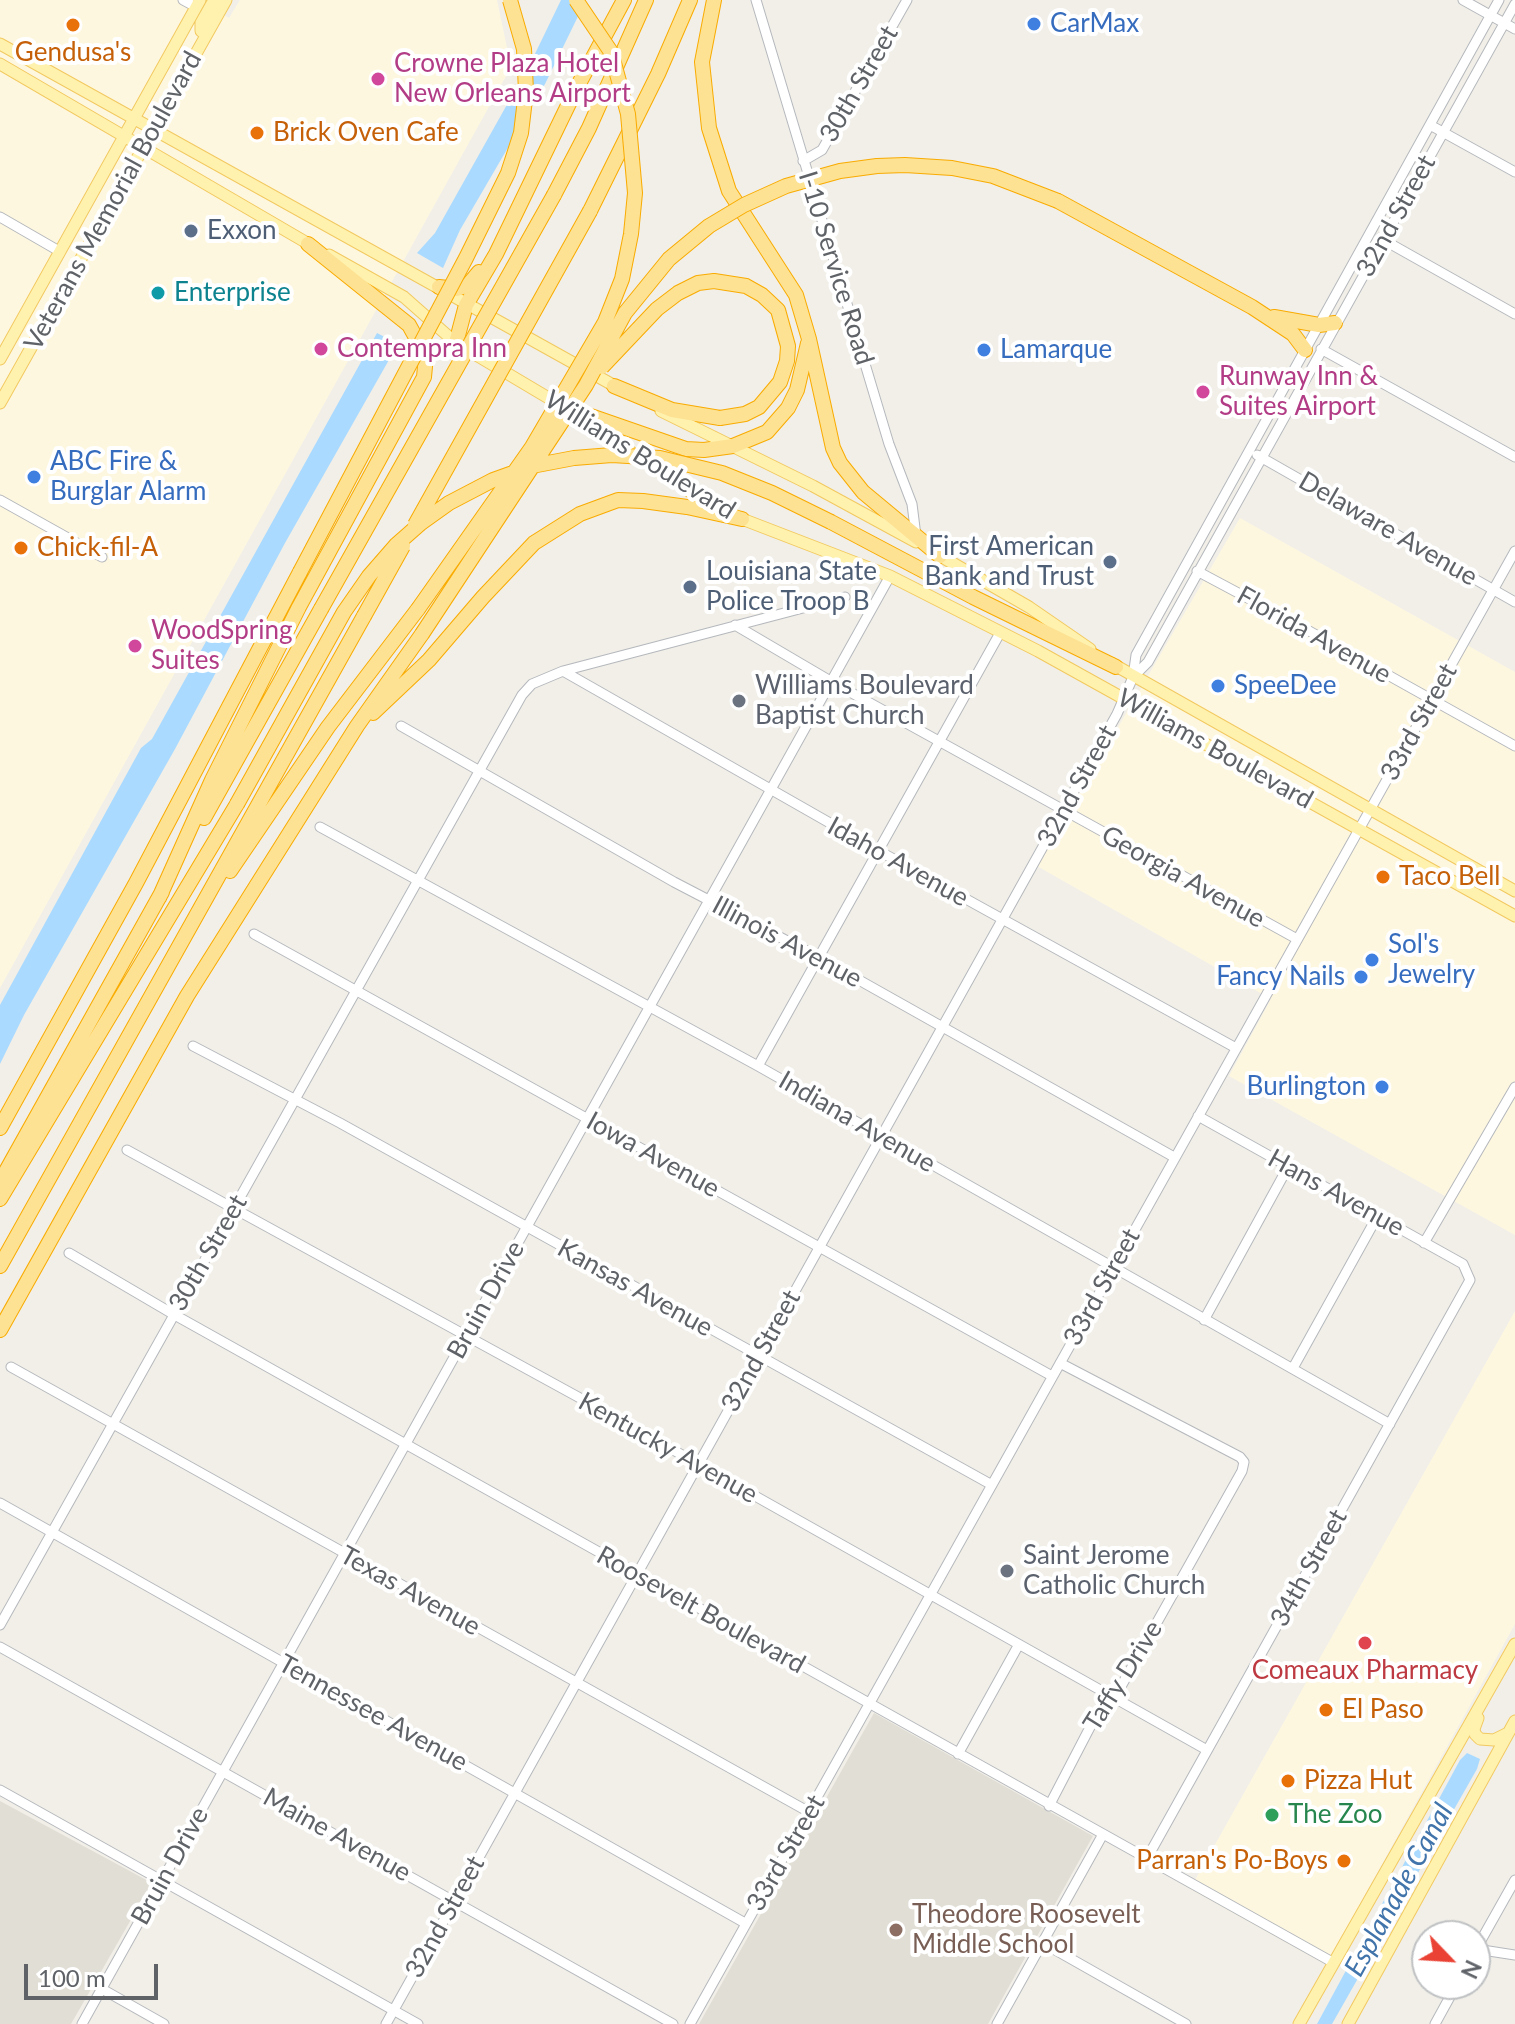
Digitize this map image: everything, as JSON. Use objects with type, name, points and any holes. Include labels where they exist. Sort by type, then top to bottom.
[{"type":"highway","points":[[0,1128],[136,883],[459,272],[508,173],[521,133],[526,91],[524,49],[510,0]]},
{"type":"highway","points":[[175,955],[328,727],[418,609],[532,447],[605,322],[622,279],[631,234],[635,193],[628,114],[611,52],[576,0]]},
{"type":"highway","points":[[456,343],[466,305],[496,254],[575,91],[624,0]]},
{"type":"highway","points":[[0,1182],[554,195],[589,128],[646,0]]},
{"type":"highway","points":[[0,1266],[590,211],[690,0]]},
{"type":"highway","points":[[714,0],[702,62],[709,128],[729,191],[796,295],[833,448],[840,463],[863,492],[940,556]]},
{"type":"highway","points":[[0,1330],[187,996],[357,726],[422,634],[586,385],[625,313],[669,259],[709,226],[744,205],[786,186],[840,171],[905,165],[952,168],[993,176],[1058,201],[1281,320],[1319,325],[1335,323]]},
{"type":"highway","points":[[159,898],[212,780],[299,607],[424,377],[426,356],[409,325],[308,244]]},
{"type":"highway","points":[[439,287],[457,289],[468,285],[496,254]]},
{"type":"highway","points":[[586,385],[657,309],[698,283],[731,282],[762,295],[778,310],[788,346],[787,361],[780,382],[759,407],[745,414],[720,418],[672,410],[614,386]]},
{"type":"highway","points":[[1252,307],[1293,334],[1305,350]]},
{"type":"highway","points":[[562,406],[686,449],[733,446],[767,432],[788,408],[797,390],[809,339]]},
{"type":"highway","points":[[0,1199],[237,804],[344,612],[396,545],[449,503],[493,480],[532,466],[612,455],[660,458],[722,473],[772,493],[1116,667]]},
{"type":"highway","points":[[357,726],[429,660],[534,543],[580,514],[618,500],[687,507],[742,519]]},
{"type":"main road","points":[[206,35],[201,31],[201,23],[214,0]]},
{"type":"main road","name":"Veterans Memorial Boulevard","points":[[0,403],[226,0]]},
{"type":"main road","name":"Veterans Memorial Boulevard","points":[[0,358],[198,4]]},
{"type":"main road","name":"Williams Boulevard","points":[[0,44],[614,386],[813,486],[940,556],[1029,607],[1133,677],[1515,891]]},
{"type":"main road","name":"Williams Boulevard","points":[[0,64],[404,297],[456,343],[562,406],[670,480],[742,519],[890,576],[1124,698],[1515,916]]},
{"type":"main road","points":[[47,275],[55,283],[56,302]]},
{"type":"main road","points":[[1299,2024],[1515,1644]]},
{"type":"main road","points":[[1492,1684],[1476,1722],[1475,1734],[1487,1742],[1508,1732]]},
{"type":"main road","points":[[1348,2024],[1515,1721]]},
{"type":"street","points":[[183,0],[198,4]]},
{"type":"street","name":"I-10 Service Road","points":[[756,0],[889,444],[912,504],[916,536]]},
{"type":"street","name":"30th Street","points":[[803,161],[822,150],[907,0]]},
{"type":"street","points":[[1463,0],[1515,29]]},
{"type":"street","name":"32nd Street","points":[[386,2024],[1063,811],[1124,698],[1133,677],[1136,655],[1499,0]]},
{"type":"street","name":"32nd Street","points":[[1133,677],[1148,662],[1515,4]]},
{"type":"street","points":[[1430,125],[1515,172]]},
{"type":"street","points":[[0,217],[59,251]]},
{"type":"street","points":[[1370,233],[1515,314]]},
{"type":"street","points":[[1321,349],[1515,457]]},
{"type":"street","name":"Delaware Avenue","points":[[1249,451],[1515,602]]},
{"type":"street","points":[[0,500],[102,557]]},
{"type":"street","points":[[1199,542],[1210,548]]},
{"type":"street","name":"33rd Street","points":[[690,2024],[1515,551]]},
{"type":"street","name":"Florida Avenue","points":[[1197,571],[1515,746]]},
{"type":"street","name":"Bruin Drive","points":[[82,2024],[890,576]]},
{"type":"street","points":[[416,881],[522,695],[532,684],[563,671],[845,597]]},
{"type":"street","name":"Georgia Avenue","points":[[735,625],[940,743],[1297,939]]},
{"type":"street","points":[[758,1066],[1000,633]]},
{"type":"street","name":"Idaho Avenue","points":[[563,671],[879,851],[1236,1048]]},
{"type":"street","name":"Illinois Avenue","points":[[401,726],[1174,1157]]},
{"type":"street","name":"Indiana Avenue","points":[[320,827],[758,1066],[1390,1424]]},
{"type":"street","name":"30th Street","points":[[0,1625],[416,881]]},
{"type":"street","name":"Iowa Avenue","points":[[254,934],[1052,1376]]},
{"type":"street","name":"Kansas Avenue","points":[[193,1046],[295,1099],[992,1485]]},
{"type":"street","points":[[1424,1243],[1515,1087]]},
{"type":"street","name":"Hans Avenue","points":[[1198,1116],[1463,1264],[1470,1275]]},
{"type":"street","name":"Kentucky Avenue","points":[[127,1150],[698,1464],[1207,1750]]},
{"type":"street","points":[[1204,1320],[1288,1167]]},
{"type":"street","points":[[1293,1368],[1377,1217]]},
{"type":"street","name":"Roosevelt Boulevard","points":[[69,1253],[1102,1836],[1334,1963]]},
{"type":"street","name":"34th Street","points":[[1146,1860],[1470,1280],[1470,1275]]},
{"type":"street","name":"Taffy Drive","points":[[1049,1806],[1100,1708],[1112,1699],[1235,1485],[1244,1463],[1240,1457],[1060,1363]]},
{"type":"street","name":"Texas Avenue","points":[[11,1367],[809,1812]]},
{"type":"street","name":"Tennessee Avenue","points":[[0,1503],[745,1923]]},
{"type":"street","points":[[958,1754],[1018,1646]]},
{"type":"street","name":"Maine Avenue","points":[[0,1647],[673,2024]]},
{"type":"street","points":[[0,1790],[418,2024]]},
{"type":"street","points":[[997,2024],[1102,1836]]},
{"type":"street","points":[[1491,1923],[1515,1880]]},
{"type":"street","points":[[1043,1943],[1186,2024]]},
{"type":"street","points":[[1491,1952],[1515,1955]]},
{"type":"street","points":[[102,1989],[164,2024]]},
{"type":"street","points":[[1435,2024],[1448,2000]]},
{"type":"shaded area","points":[[0,0],[197,0],[229,18],[240,0],[497,0],[511,67],[0,988]]},
{"type":"shaded area","points":[[1240,518],[1515,672],[1515,1235],[1229,1076],[1271,999],[1037,866]]},
{"type":"shaded area","points":[[1515,1311],[1515,1624],[1326,1965],[1190,1889]]},
{"type":"shaded area","name":"Theodore Roosevelt Middle School","points":[[874,1713],[1093,1836],[988,2024],[699,2024]]},
{"type":"shaded area","points":[[0,1801],[152,1883],[71,2024],[0,2024]]},
{"type":"water","points":[[561,0],[586,0],[545,84],[460,230],[443,268],[417,253],[435,233],[532,60]]},
{"type":"water","points":[[377,333],[398,344],[24,1015],[0,1064],[0,1005],[141,748],[152,739]]},
{"type":"water","name":"Esplanade Canal","points":[[1467,1753],[1480,1759],[1477,1769],[1332,2024],[1317,2024],[1460,1760]]},
{"type":"place","name":"CarMax","points":[[1034,24]]},
{"type":"place","name":"Gendusa's","points":[[73,25]]},
{"type":"place","name":"Crowne Plaza Hotel New Orleans Airport","points":[[378,79]]},
{"type":"place","name":"Brick Oven Cafe","points":[[257,133]]},
{"type":"place","name":"Exxon","points":[[191,231]]},
{"type":"place","name":"Enterprise","points":[[158,293]]},
{"type":"place","name":"Contempra Inn","points":[[321,349]]},
{"type":"place","name":"Lamarque","points":[[984,350]]},
{"type":"place","name":"Runway Inn & Suites Airport","points":[[1203,392]]},
{"type":"place","name":"ABC Fire & Burglar Alarm","points":[[34,477]]},
{"type":"place","name":"Chick-fil-A","points":[[21,548]]},
{"type":"place","name":"First American Bank and Trust","points":[[1110,562]]},
{"type":"place","name":"Louisiana State Police Troop B","points":[[690,587]]},
{"type":"place","name":"WoodSpring Suites","points":[[135,646]]},
{"type":"place","name":"SpeeDee","points":[[1218,686]]},
{"type":"place","name":"Williams Boulevard Baptist Church","points":[[739,701]]},
{"type":"place","name":"Taco Bell","points":[[1383,877]]},
{"type":"place","name":"Sol's Jewelry","points":[[1372,960]]},
{"type":"place","name":"Fancy Nails","points":[[1361,977]]},
{"type":"place","name":"Burlington","points":[[1382,1087]]},
{"type":"place","name":"Saint Jerome Catholic Church","points":[[1007,1571]]},
{"type":"place","name":"Comeaux Pharmacy","points":[[1365,1643]]},
{"type":"place","name":"El Paso","points":[[1326,1710]]},
{"type":"place","name":"Pizza Hut","points":[[1288,1781]]},
{"type":"place","name":"The Zoo","points":[[1272,1815]]},
{"type":"place","name":"Parran's Po-Boys","points":[[1344,1861]]},
{"type":"place","name":"Theodore Roosevelt Middle School","points":[[896,1930]]}]
